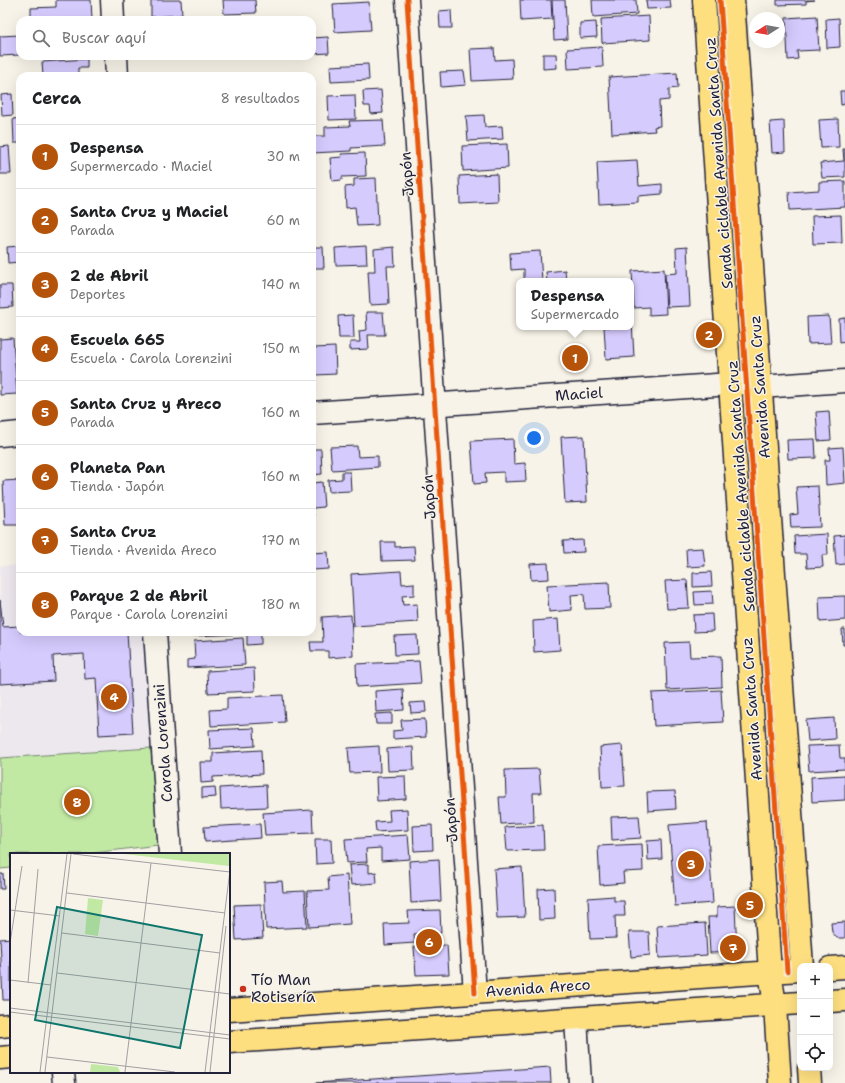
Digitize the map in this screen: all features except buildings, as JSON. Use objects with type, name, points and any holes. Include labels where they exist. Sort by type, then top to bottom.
[{"type":"main road","name":"Avenida Santa Cruz","points":[[704,0],[770,972],[775,1005],[780,1083]]},
{"type":"main road","name":"Avenida Santa Cruz","points":[[733,0],[802,963]]},
{"type":"main road","points":[[833,968],[845,967]]},
{"type":"main road","name":"Avenida Areco","points":[[230,1010],[797,970]]},
{"type":"main road","points":[[833,1001],[845,1000]]},
{"type":"main road","points":[[230,1042],[797,1003]]},
{"type":"main road","points":[[0,1026],[10,1025]]},
{"type":"main road","points":[[809,1071],[810,1083]]},
{"type":"street","points":[[112,0],[113,16]]},
{"type":"street","name":"Japón","points":[[407,0],[475,992]]},
{"type":"street","points":[[116,60],[117,72]]},
{"type":"street","name":"Maciel","points":[[316,413],[745,383],[760,387],[845,381]]},
{"type":"street","points":[[0,435],[16,433]]},
{"type":"street","name":"Carola Lorenzini","points":[[155,636],[170,853]]},
{"type":"street","points":[[576,1019],[580,1083]]},
{"type":"street","points":[[63,1073],[64,1083]]},
{"type":"shaded area","points":[[16,565],[16,636],[147,636],[151,748],[0,758],[0,566]]},
{"type":"green space","points":[[151,748],[158,845],[93,853],[10,853],[10,868],[0,869],[0,758]]},
{"type":"cycle path","points":[[407,0],[475,993]]},
{"type":"cycle path","name":"Senda ciclable Avenida Santa Cruz","points":[[720,0],[787,971]]},
{"type":"place","name":"Santa Cruz y Maciel","points":[[709,335]]},
{"type":"place","name":"Despensa","points":[[575,358]]},
{"type":"place","name":"Escuela 665","points":[[114,697]]},
{"type":"place","name":"Parque 2 de Abril","points":[[77,802]]},
{"type":"place","name":"2 de Abril","points":[[691,864]]},
{"type":"place","name":"Santa Cruz y Areco","points":[[750,905]]},
{"type":"place","name":"Planeta Pan","points":[[429,942]]},
{"type":"place","name":"Santa Cruz","points":[[733,948]]},
{"type":"place","name":"Tío Man Rotisería","points":[[243,989]]}]
